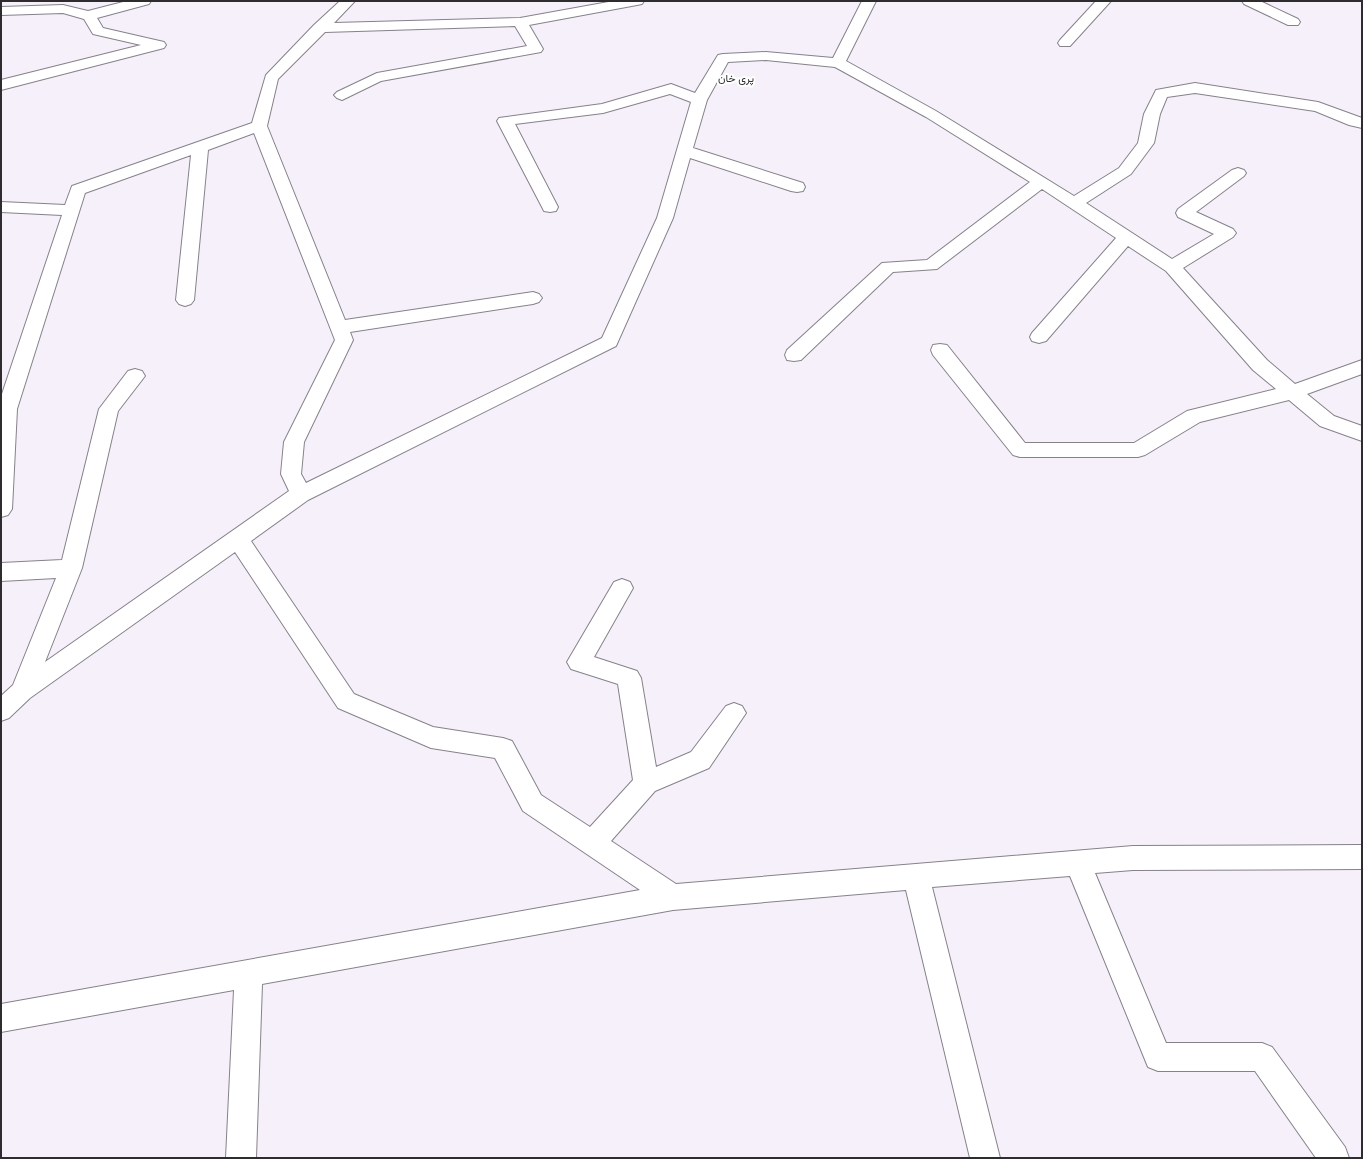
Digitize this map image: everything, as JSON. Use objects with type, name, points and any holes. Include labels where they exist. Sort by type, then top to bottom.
[{"type":"street","points":[[5,8],[63,9],[89,16],[144,1]]},
{"type":"street","points":[[301,494],[291,474],[294,442],[344,340],[259,126],[271,78],[319,28],[348,1]]},
{"type":"street","points":[[319,28],[520,22],[637,1]]},
{"type":"street","points":[[838,63],[870,1]]},
{"type":"street","points":[[1065,43],[1104,1]]},
{"type":"street","points":[[1249,1],[1293,22]]},
{"type":"street","points":[[1,85],[159,45],[98,31],[89,16]]},
{"type":"street","points":[[342,95],[376,77],[536,49],[520,22]]},
{"type":"street","points":[[1,711],[22,690],[301,494],[609,342],[665,218],[699,100],[723,58],[766,56],[838,63],[931,114],[1041,182],[1172,267],[1260,366],[1328,421],[1362,434]]},
{"type":"street","points":[[1074,203],[1124,171],[1146,143],[1152,114],[1161,93],[1195,88],[1203,89],[1318,107],[1355,122],[1362,123]]},
{"type":"street","points":[[550,208],[505,121],[603,108],[671,90],[699,100]]},
{"type":"street","points":[[1,509],[7,410],[78,190],[259,126]]},
{"type":"street","points":[[185,300],[200,147]]},
{"type":"street","points":[[685,151],[797,187]]},
{"type":"street","points":[[1172,267],[1227,234],[1184,213],[1238,173]]},
{"type":"street","points":[[794,356],[888,267],[931,265],[1041,182]]},
{"type":"street","points":[[1,207],[71,210]]},
{"type":"street","points":[[1039,337],[1126,236]]},
{"type":"street","points":[[339,327],[533,298]]},
{"type":"street","points":[[940,350],[1020,450],[1138,450],[1194,416],[1293,392],[1362,367]]},
{"type":"street","points":[[22,690],[71,568],[109,409],[136,376]]},
{"type":"street","points":[[238,539],[346,701],[431,737],[504,749],[532,803],[673,897]]},
{"type":"street","points":[[1,572],[71,568]]},
{"type":"street","points":[[622,588],[579,662],[628,678],[646,783]]},
{"type":"street","points":[[592,842],[646,783],[700,760],[734,713]]},
{"type":"street","points":[[1,1018],[673,897],[1133,858],[1362,857]]},
{"type":"street","points":[[1077,862],[1158,1056],[1262,1057],[1334,1158]]},
{"type":"street","points":[[916,876],[985,1158]]},
{"type":"street","points":[[241,1158],[249,974]]},
{"type":"district","name":"پری خان","points":[[736,78]]}]
